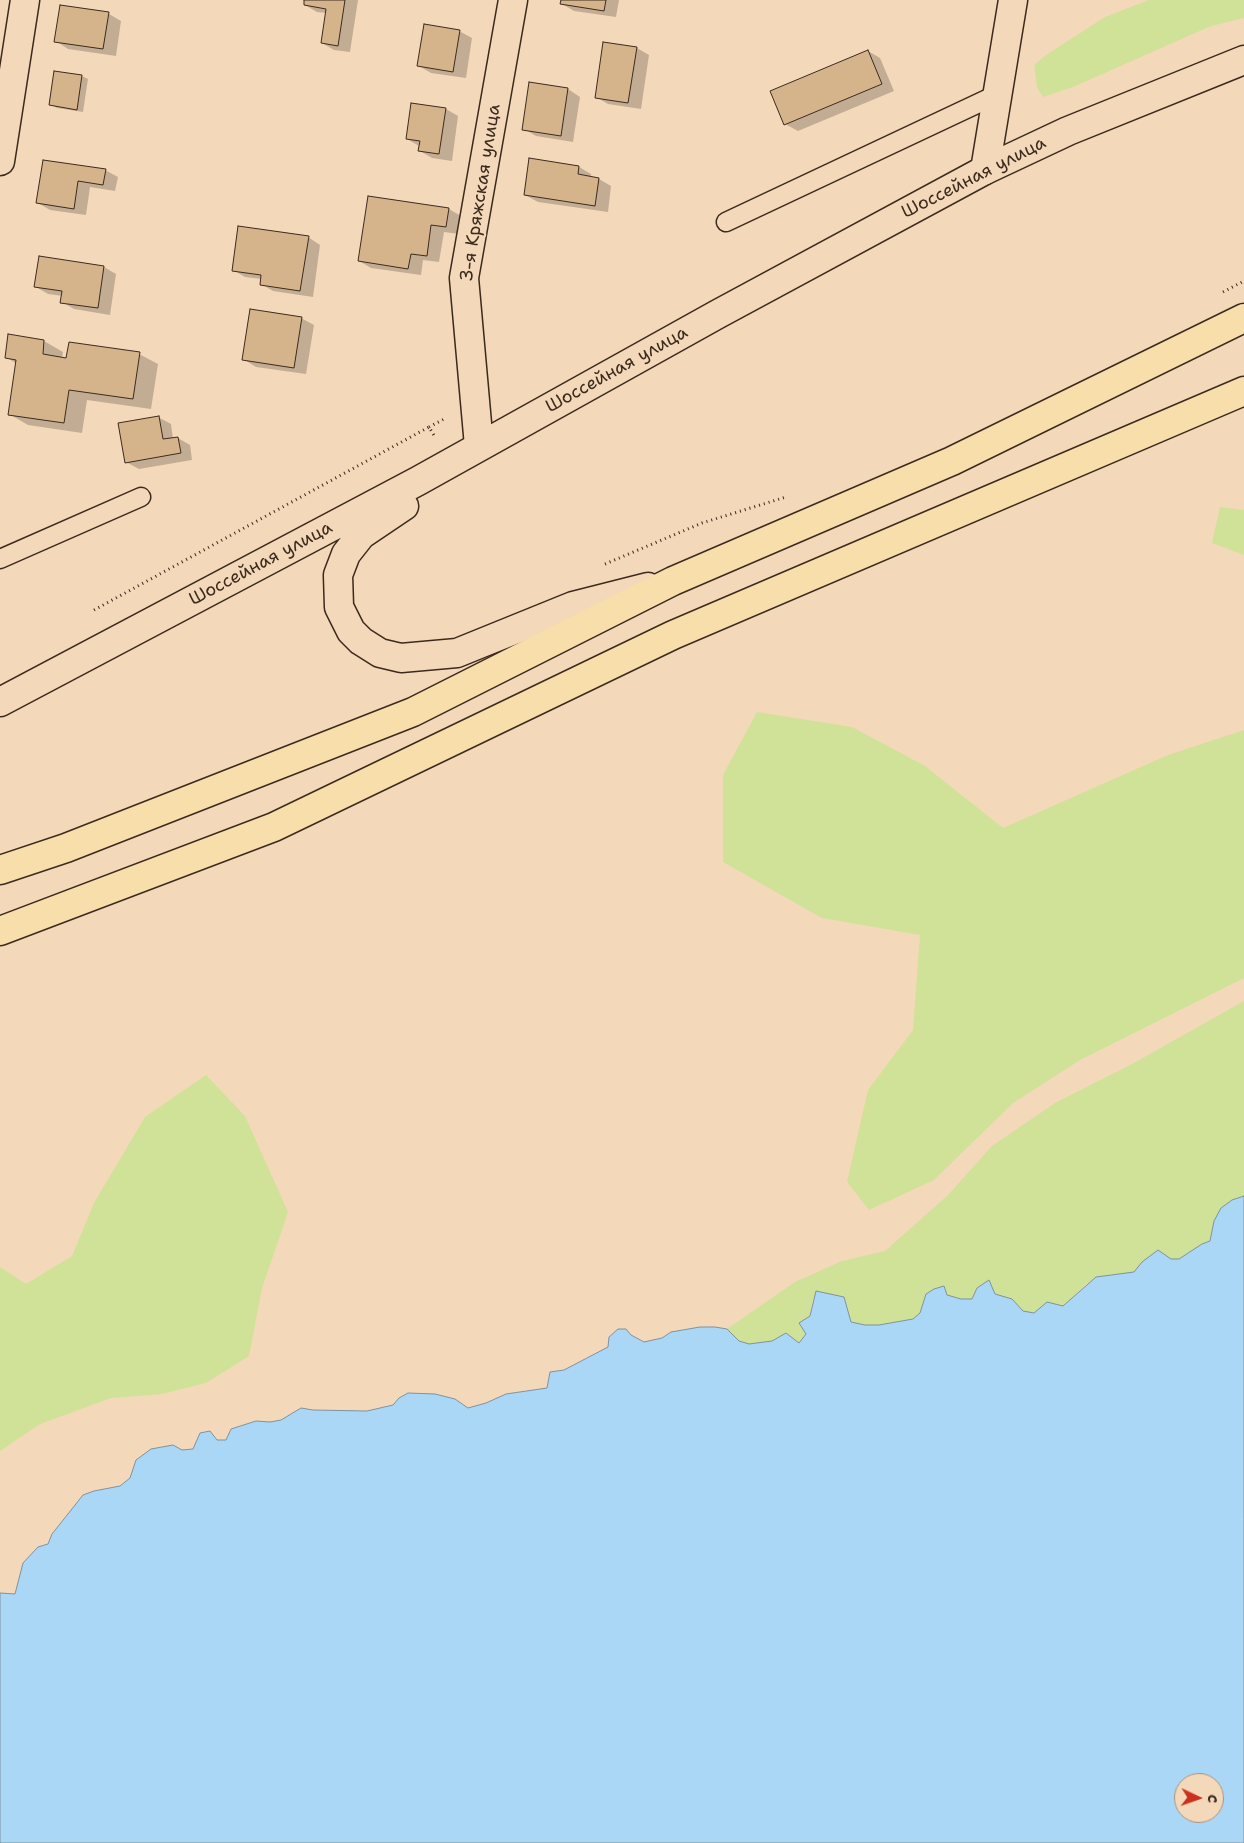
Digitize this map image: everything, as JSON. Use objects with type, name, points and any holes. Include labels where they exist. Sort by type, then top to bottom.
[{"type":"main road","points":[[0,161],[25,0]]},
{"type":"main road","name":"3-я Кряжская улица","points":[[480,446],[464,278],[513,0]]},
{"type":"main road","points":[[985,170],[1013,0]]},
{"type":"main road","name":"Шоссейная улица","points":[[0,702],[418,481],[718,314],[985,170],[1068,131],[1244,60]]},
{"type":"main road","points":[[0,870],[66,848],[414,712],[672,581],[952,461],[1244,318]]},
{"type":"main road","points":[[0,931],[274,827],[673,635],[1244,391]]},
{"type":"main road","points":[[418,481],[407,505],[361,535],[346,554],[338,575],[339,607],[351,631],[361,642],[380,653],[401,658],[457,653],[573,606],[672,581]]},
{"type":"lane","points":[[726,222],[998,94]]},
{"type":"lane","points":[[0,558],[141,497]]},
{"type":"path","points":[[1217,294],[1244,281]]},
{"type":"path","points":[[94,610],[429,427],[449,464]]},
{"type":"path","points":[[603,565],[702,523],[787,497]]},
{"type":"green space","points":[[1149,0],[1244,0],[1244,18],[1211,26],[1073,87],[1043,97],[1037,87],[1034,65],[1046,55],[1105,17]]},
{"type":"green space","points":[[1220,507],[1244,510],[1244,555],[1212,543]]},
{"type":"green space","points":[[757,712],[852,727],[925,766],[1003,828],[1168,755],[1244,730],[1244,978],[1080,1060],[1013,1103],[934,1180],[869,1210],[847,1182],[868,1090],[913,1030],[920,935],[822,918],[723,862],[723,775]]},
{"type":"green space","points":[[1244,1001],[1244,1196],[1232,1200],[1214,1221],[1210,1241],[1179,1259],[1142,1262],[1134,1272],[1107,1275],[1087,1283],[1063,1306],[1034,1313],[1023,1311],[1012,1299],[995,1294],[989,1280],[977,1288],[972,1299],[926,1294],[920,1313],[913,1319],[879,1325],[851,1322],[844,1297],[813,1299],[806,1334],[799,1344],[786,1333],[772,1341],[749,1344],[739,1341],[727,1329],[795,1282],[842,1261],[885,1251],[948,1195],[992,1146],[1055,1103],[1132,1064]]},
{"type":"green space","points":[[206,1075],[245,1116],[288,1212],[262,1288],[249,1356],[206,1383],[162,1394],[111,1398],[40,1424],[0,1451],[0,1267],[26,1284],[72,1256],[94,1203],[145,1117]]},
{"type":"water","points":[[1244,1196],[1244,1843],[0,1843],[0,1593],[15,1594],[23,1563],[38,1547],[48,1544],[52,1534],[83,1495],[120,1486],[130,1478],[136,1460],[151,1449],[173,1445],[182,1450],[193,1449],[200,1433],[210,1431],[217,1440],[226,1440],[231,1429],[256,1421],[270,1422],[281,1420],[301,1408],[367,1411],[393,1405],[399,1398],[408,1393],[435,1394],[455,1399],[468,1408],[486,1403],[506,1394],[547,1388],[550,1372],[564,1370],[608,1347],[609,1337],[618,1329],[626,1329],[631,1335],[644,1342],[662,1338],[671,1332],[700,1327],[715,1327],[727,1329],[739,1341],[749,1344],[772,1341],[786,1333],[799,1343],[806,1334],[799,1323],[810,1316],[816,1291],[844,1297],[851,1322],[865,1325],[879,1325],[913,1319],[920,1313],[926,1294],[944,1286],[947,1295],[961,1299],[972,1299],[977,1288],[989,1280],[995,1294],[1012,1299],[1023,1311],[1034,1313],[1047,1302],[1063,1306],[1096,1277],[1134,1272],[1142,1262],[1158,1250],[1171,1259],[1179,1259],[1210,1241],[1214,1221],[1221,1208],[1232,1200]]},
{"type":"building","points":[[304,0],[345,0],[338,46],[321,43],[326,9],[304,5]]},
{"type":"building","points":[[561,0],[606,0],[604,11],[560,4]]},
{"type":"building","points":[[60,5],[109,12],[103,49],[54,42]]},
{"type":"building","points":[[424,24],[460,30],[453,72],[417,66]]},
{"type":"building","points":[[603,42],[637,47],[628,103],[595,98]]},
{"type":"building","points":[[868,50],[882,84],[784,125],[770,91]]},
{"type":"building","points":[[54,71],[82,75],[77,110],[49,105]]},
{"type":"building","points":[[529,82],[568,88],[561,136],[522,130]]},
{"type":"building","points":[[411,103],[446,108],[439,154],[418,151],[420,141],[406,139]]},
{"type":"building","points":[[529,158],[579,166],[578,174],[599,178],[595,206],[524,195]]},
{"type":"building","points":[[43,160],[106,169],[103,185],[78,181],[74,209],[36,203]]},
{"type":"building","points":[[368,196],[449,208],[446,227],[431,225],[427,256],[411,254],[408,269],[358,261]]},
{"type":"building","points":[[238,226],[309,236],[300,291],[260,285],[261,275],[232,271]]},
{"type":"building","points":[[39,256],[104,266],[98,308],[60,303],[62,291],[34,287]]},
{"type":"building","points":[[250,309],[302,317],[294,368],[242,360]]},
{"type":"building","points":[[8,334],[44,340],[43,354],[66,358],[69,342],[140,352],[133,399],[69,390],[64,423],[8,415],[16,360],[5,358]]},
{"type":"building","points":[[159,416],[163,439],[178,437],[181,453],[125,463],[118,423]]}]
